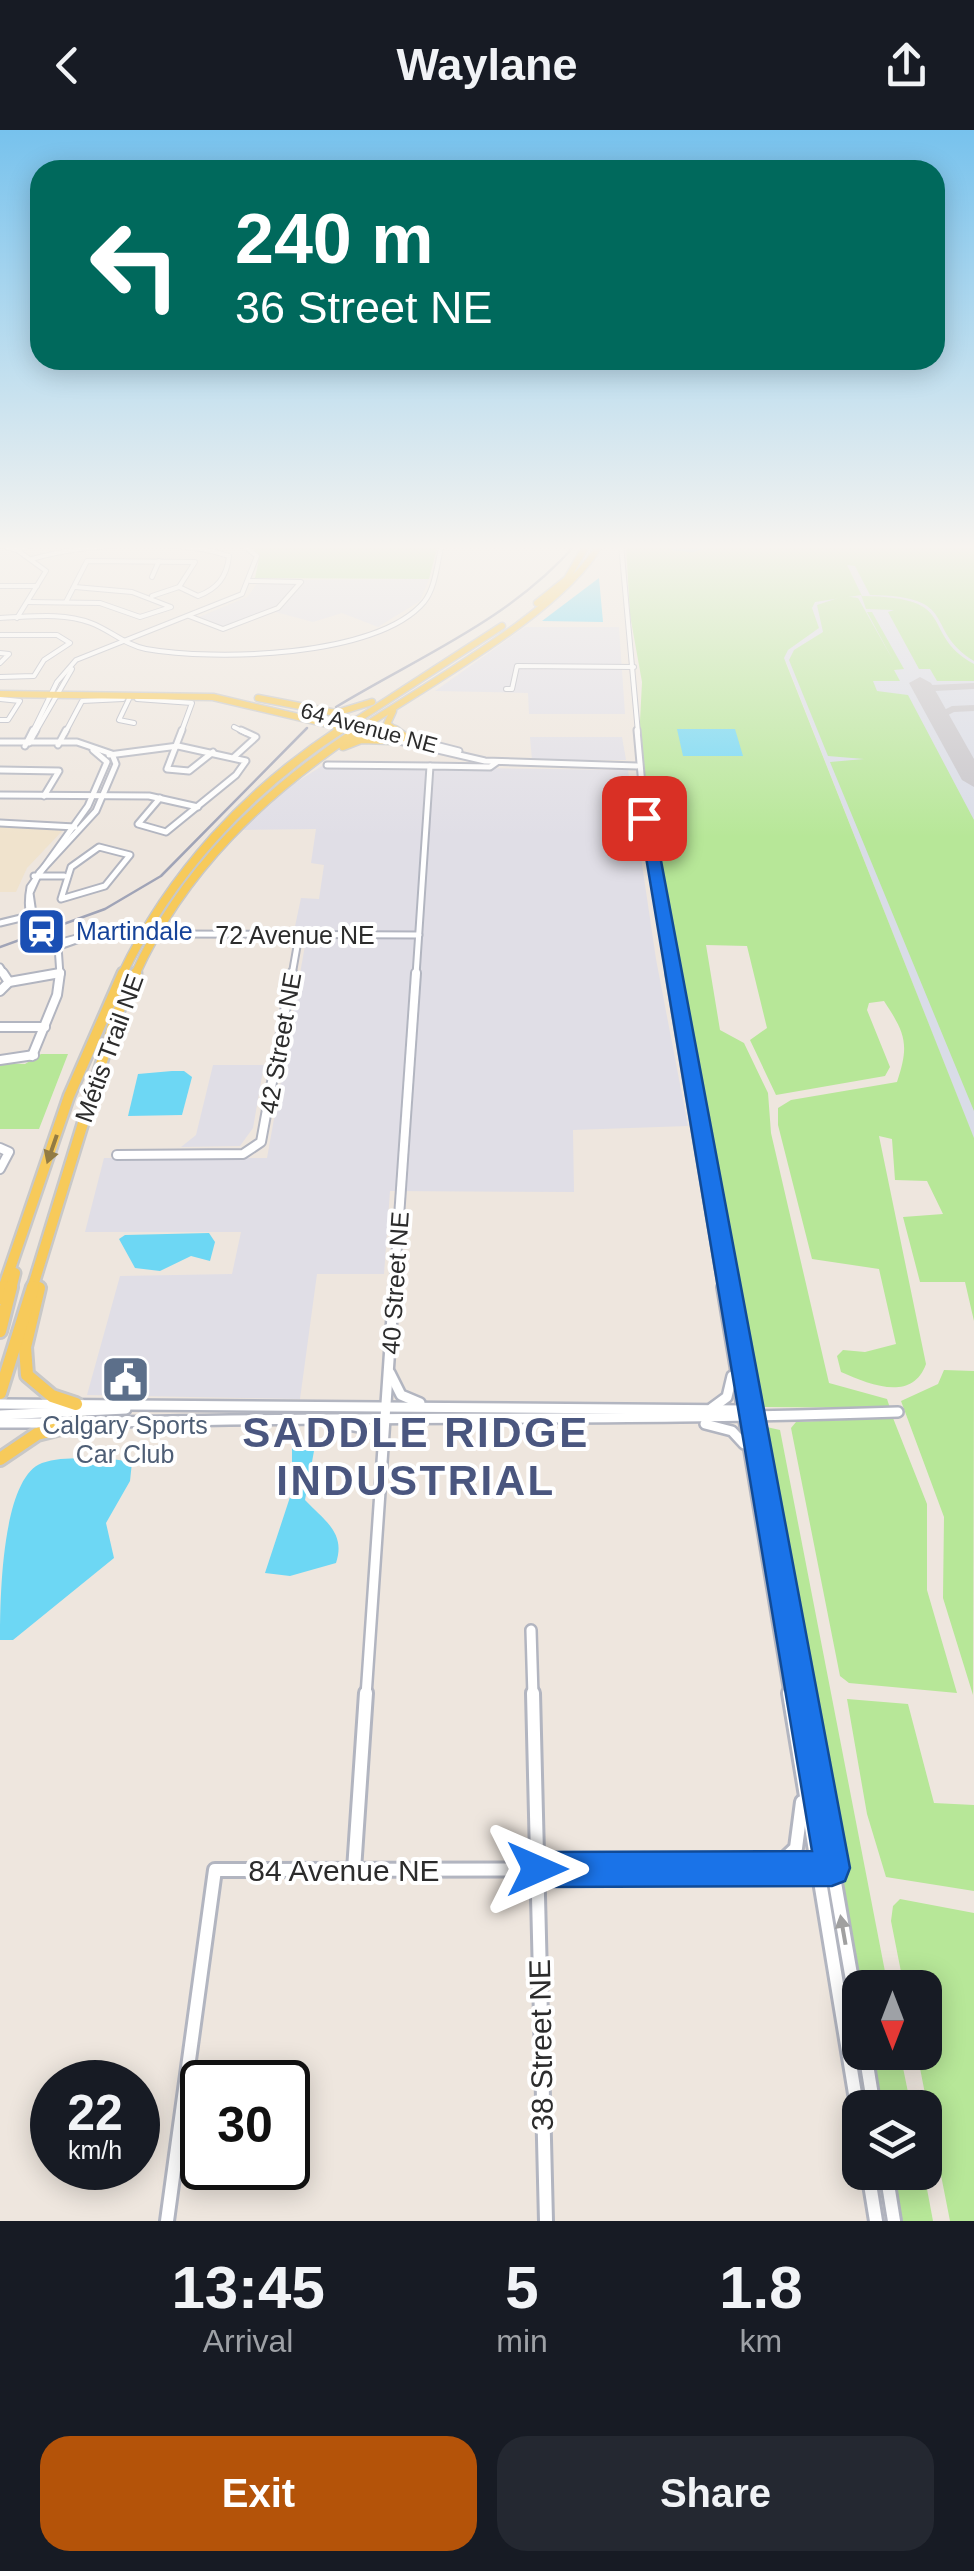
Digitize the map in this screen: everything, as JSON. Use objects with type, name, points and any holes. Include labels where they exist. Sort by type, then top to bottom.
[{"type":"main road","points":[[352,727],[476,642]]},
{"type":"main road","name":"Métis Trail NE","points":[[0,1298],[92,1035],[119,972],[169,891],[254,795],[352,727],[411,696],[490,642]]},
{"type":"main road","points":[[252,697],[327,712],[350,711],[439,666]]},
{"type":"main road","name":"64 Avenue NE","points":[[0,695],[41,691],[184,695],[242,701],[352,727]]},
{"type":"main road","name":"64 Avenue NE","points":[[55,693],[187,691],[252,697],[352,727]]},
{"type":"main road","points":[[0,695],[71,694]]},
{"type":"main road","points":[[406,738],[387,724],[387,718],[411,696]]},
{"type":"main road","points":[[242,701],[406,738]]},
{"type":"main road","points":[[254,795],[315,736],[314,725],[296,715]]},
{"type":"main road","name":"Métis Trail NE","points":[[0,1394],[115,1019],[147,948],[198,869],[286,780],[352,727]]},
{"type":"main road","points":[[286,780],[348,744],[391,740]]},
{"type":"main road","points":[[54,1219],[24,1370],[34,1390],[44,1397],[76,1404]]},
{"type":"main road","points":[[0,1280],[14,1257]]},
{"type":"main road","points":[[0,1330],[15,1273],[14,1257]]},
{"type":"main road","points":[[0,1458],[23,1438],[41,1430],[81,1423]]},
{"type":"street","points":[[0,677],[34,676],[44,660],[68,642]]},
{"type":"street","points":[[27,744],[76,660],[123,642]]},
{"type":"street","points":[[127,642],[150,650],[186,650],[314,646],[336,642]]},
{"type":"street","points":[[630,642],[637,766],[745,1414],[850,1970]]},
{"type":"street","points":[[0,653],[9,654],[0,664]]},
{"type":"street","points":[[506,689],[512,689],[516,666],[634,667]]},
{"type":"street","points":[[27,744],[55,693]]},
{"type":"street","points":[[0,695],[20,701],[8,720],[0,720]]},
{"type":"street","points":[[59,744],[82,700],[129,699],[192,703],[167,770],[189,771],[213,752]]},
{"type":"street","points":[[129,699],[119,720],[134,723]]},
{"type":"street","points":[[234,727],[256,737],[234,757]]},
{"type":"street","name":"64 Avenue NE","points":[[352,727],[391,740],[498,762],[637,766]]},
{"type":"street","points":[[2,744],[32,730]]},
{"type":"street","name":"64 Avenue NE","points":[[406,738],[498,762]]},
{"type":"street","points":[[0,1060],[32,1056],[59,991],[60,973],[53,947],[20,901],[34,877],[100,796],[116,764],[90,744],[2,744]]},
{"type":"street","points":[[108,755],[174,746],[246,761],[236,775],[169,831],[138,824],[160,798]]},
{"type":"street","points":[[327,765],[490,767],[498,762]]},
{"type":"street","name":"40 Street NE","points":[[354,1870],[430,766]]},
{"type":"street","points":[[0,770],[59,770],[44,796]]},
{"type":"street","points":[[0,796],[160,798],[198,807]]},
{"type":"street","points":[[0,824],[76,827]]},
{"type":"street","points":[[34,877],[64,877],[89,849],[130,855],[106,886],[69,900],[61,899],[64,877]]},
{"type":"street","points":[[0,921],[28,914]]},
{"type":"street","points":[[86,932],[98,932],[53,947],[86,932]]},
{"type":"street","name":"72 Avenue NE","points":[[170,934],[419,935]]},
{"type":"street","name":"42 Street NE","points":[[117,1154],[243,1154],[262,1142],[299,934]]},
{"type":"street","points":[[0,967],[9,982]]},
{"type":"street","points":[[0,991],[9,982],[60,973]]},
{"type":"street","points":[[0,1027],[43,1031]]},
{"type":"street","points":[[0,1148],[9,1152],[0,1169]]},
{"type":"street","points":[[729,1311],[732,1366],[745,1414],[747,1450],[854,2090]]},
{"type":"street","points":[[711,1408],[727,1397],[732,1366]]},
{"type":"street","points":[[389,1368],[399,1393],[407,1400],[459,1408]]},
{"type":"street","points":[[0,1404],[686,1420],[745,1414],[898,1412]]},
{"type":"street","points":[[0,1414],[150,1407]]},
{"type":"street","points":[[0,1423],[309,1418],[459,1408],[711,1408],[745,1414]]},
{"type":"street","points":[[309,1418],[365,1428],[384,1440]]},
{"type":"street","points":[[686,1420],[732,1431],[747,1450]]},
{"type":"street","name":"38 Street NE","points":[[530,1630],[546,2221]]},
{"type":"street","points":[[772,1869],[790,1857],[800,1840],[800,1768]]},
{"type":"street","name":"84 Avenue NE","points":[[167,2221],[216,1870],[832,1868]]},
{"type":"street","points":[[871,2190],[876,2221]]},
{"type":"street","points":[[889,2190],[894,2221]]},
{"type":"shaded area","points":[[504,642],[620,642],[625,714],[529,714],[528,693],[435,691]]},
{"type":"shaded area","points":[[780,642],[956,642],[974,661],[974,1139],[786,662],[779,661]]},
{"type":"shaded area","points":[[530,737],[622,737],[626,760],[532,760]]},
{"type":"shaded area","points":[[322,766],[628,770],[656,959],[688,1126],[573,1130],[574,1192],[390,1191],[384,1274],[317,1274],[300,1399],[87,1395],[120,1276],[232,1274],[241,1232],[85,1232],[104,1158],[267,1158],[306,940],[294,931],[301,898],[319,899],[324,865],[311,863],[316,829],[242,830],[292,785]]},
{"type":"shaded area","points":[[0,826],[64,829],[27,868],[16,892],[0,892]]},
{"type":"shaded area","points":[[213,1065],[264,1065],[253,1128],[240,1146],[181,1147],[196,1135]]},
{"type":"green space","points":[[635,642],[800,642],[784,658],[974,1138],[974,1321],[965,1282],[920,1282],[903,1217],[943,1214],[927,1181],[895,1180],[892,1139],[879,1136],[926,1364],[919,1376],[900,1387],[877,1385],[841,1372],[837,1356],[843,1350],[865,1352],[896,1344],[879,1269],[812,1259],[778,1125],[778,1108],[791,1100],[897,1082],[903,1039],[884,1001],[869,1003],[867,1010],[890,1067],[885,1076],[776,1095],[750,1040],[767,1028],[747,946],[706,945],[720,1030],[744,1043],[768,1093],[771,1133],[829,1383],[887,1399],[890,1408],[764,1407],[754,1360],[747,1360],[651,834],[639,741],[642,682]]},
{"type":"green space","points":[[808,642],[883,642],[894,662],[883,642],[889,642],[904,669],[894,670],[900,681],[873,681],[877,691],[908,695],[974,820],[974,1111],[830,762],[864,759],[828,756],[789,660],[794,650]]},
{"type":"green space","points":[[904,642],[948,642],[974,664],[974,681],[937,681],[930,669],[919,669]]},
{"type":"green space","points":[[952,642],[974,642],[974,661]]},
{"type":"green space","points":[[41,1054],[68,1054],[39,1129],[0,1129],[0,1063],[25,1064]]},
{"type":"green space","points":[[944,1370],[974,1371],[973,1695],[943,1598],[944,1517],[901,1401],[938,1384]]},
{"type":"green space","points":[[893,1418],[927,1504],[927,1590],[957,1693],[849,1683],[840,1676],[791,1428],[796,1422]]},
{"type":"green space","points":[[762,1426],[780,1430],[885,1970],[857,1970],[825,1793],[831,1793],[828,1780],[823,1779]]},
{"type":"green space","points":[[847,1699],[908,1704],[934,1803],[974,1805],[974,1891],[886,1877],[867,1814]]},
{"type":"green space","points":[[900,1899],[974,1913],[974,2221],[950,2221],[942,2180],[942,2090],[924,2090],[920,2070],[942,2070],[942,1970],[901,1970],[891,1921],[893,1906]]},
{"type":"green space","points":[[875,2070],[903,2070],[908,2090],[879,2090]]},
{"type":"green space","points":[[896,2190],[927,2190],[933,2221],[902,2221]]},
{"type":"water","points":[[677,729],[735,729],[743,756],[683,756]]},
{"type":"water","points":[[184,1071],[192,1077],[182,1115],[128,1116],[138,1074]]},
{"type":"water","points":[[209,1233],[215,1242],[210,1261],[191,1256],[160,1271],[135,1268],[119,1239],[125,1235]]},
{"type":"water","points":[[292,1448],[314,1451],[305,1500],[332,1528],[338,1553],[336,1563],[290,1576],[265,1573],[292,1491]]},
{"type":"water","points":[[105,1458],[132,1462],[130,1481],[106,1523],[114,1558],[13,1640],[0,1640],[6,1543],[18,1492],[28,1473],[49,1461]]},
{"type":"taxiway","points":[[937,711],[928,695],[932,688],[974,686]]},
{"type":"taxiway","points":[[953,740],[941,715],[952,709],[974,708]]},
{"type":"runway","points":[[920,683],[974,780]]},
{"type":"tram line","points":[[336,707],[451,642]]},
{"type":"tram line","points":[[0,947],[105,909],[161,876],[307,728]]},
{"type":"place","name":"Martindale","points":[[41,931]]},
{"type":"place","name":"Calgary Sports Car Club","points":[[125,1379]]},
{"type":"district","name":"SADDLE RIDGE INDUSTRIAL","points":[[416,1456]]},
{"type":"route","points":[[537,1869],[832,1868],[750,1396],[738,1333],[729,1311],[644,818]]}]
